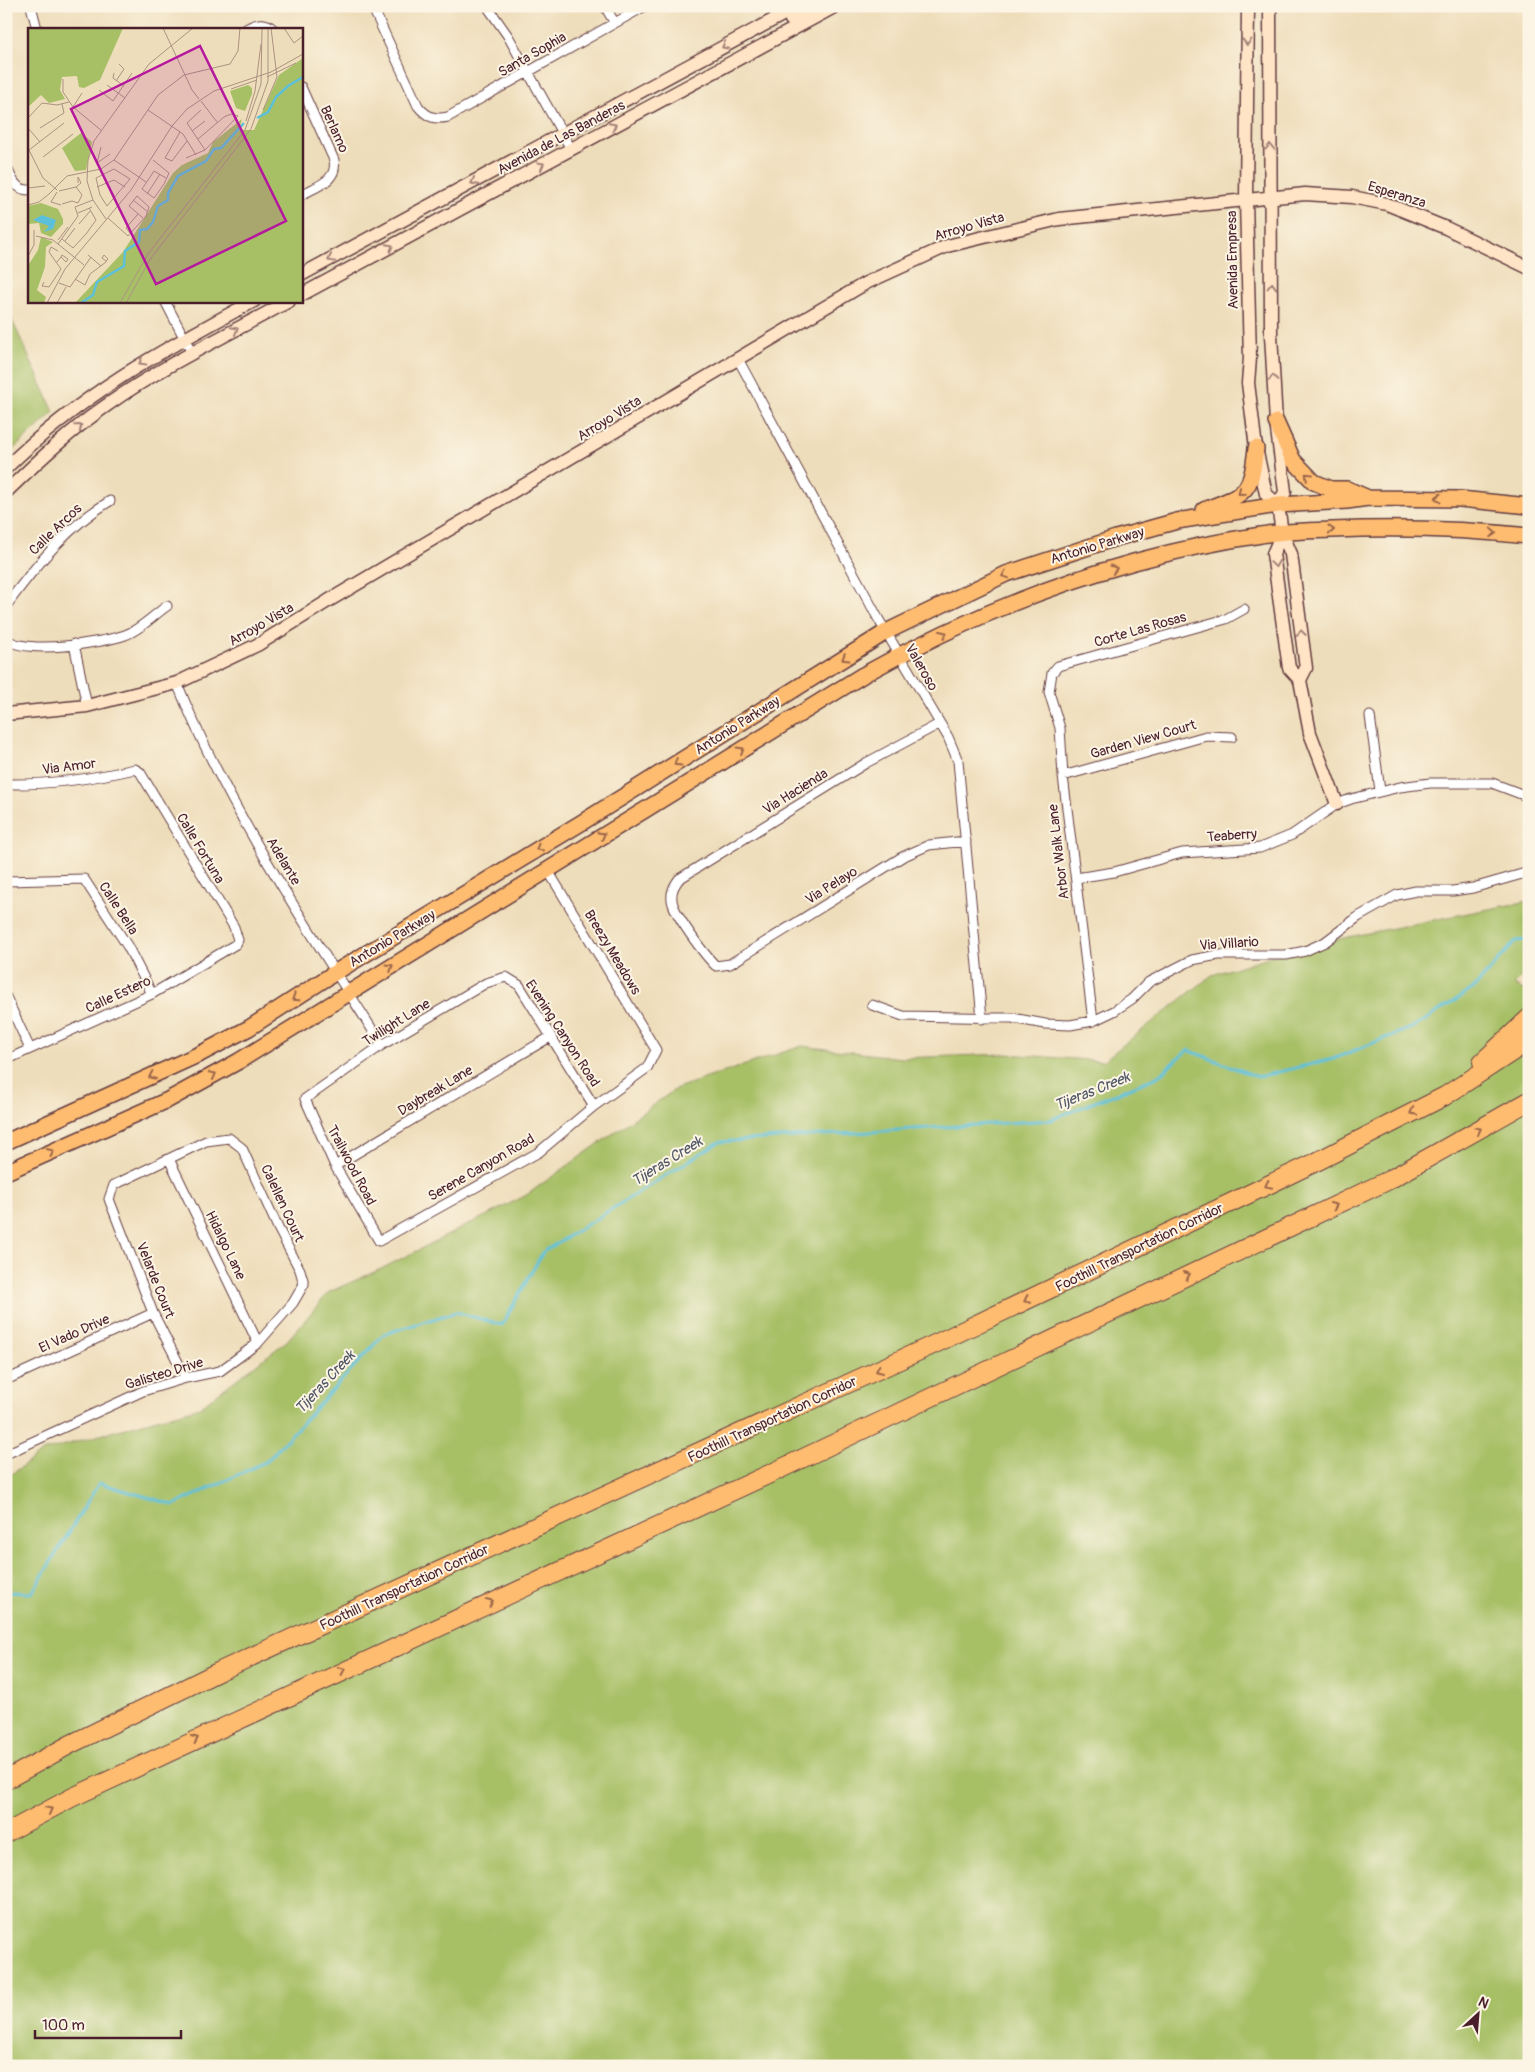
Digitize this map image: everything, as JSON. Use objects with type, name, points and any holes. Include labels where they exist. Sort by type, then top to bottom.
[{"type":"highway","points":[[1445,1096],[1529,1018]]},
{"type":"highway","name":"Foothill Transportation Corridor","points":[[6,1780],[69,1745],[220,1671],[939,1342],[1307,1166],[1445,1096],[1529,1040]]},
{"type":"highway","points":[[6,1834],[80,1793],[776,1470],[1389,1180],[1529,1101]]},
{"type":"main road","name":"Avenida de Las Banderas","points":[[302,274],[562,132],[799,6]]},
{"type":"main road","points":[[726,65],[739,50],[817,6]]},
{"type":"main road","name":"Avenida de Las Banderas","points":[[302,294],[836,6]]},
{"type":"main road","name":"Avenida Empresa","points":[[1248,6],[1246,200],[1250,358],[1248,383],[1256,448],[1266,494],[1278,505]]},
{"type":"main road","name":"Avenida Empresa","points":[[1270,6],[1271,335],[1276,422],[1285,492],[1278,505],[1282,533],[1273,554],[1289,668],[1300,680],[1310,733],[1337,804]]},
{"type":"main road","name":"Esperanza","points":[[1246,200],[1305,194],[1352,196],[1387,204],[1446,228],[1529,268]]},
{"type":"main road","name":"Arroyo Vista","points":[[7,717],[87,706],[177,683],[231,658],[290,626],[328,601],[866,283],[947,246],[1059,220],[1246,200]]},
{"type":"main road","points":[[6,468],[29,445],[99,389],[184,338],[252,302]]},
{"type":"main road","points":[[6,492],[41,458],[109,403],[192,353],[287,302]]},
{"type":"main road","points":[[1276,422],[1293,460],[1314,482],[1331,489],[1348,489],[1368,498]]},
{"type":"main road","points":[[1177,521],[1240,495],[1252,481],[1256,448]]},
{"type":"main road","name":"Antonio Parkway","points":[[6,1142],[202,1053],[249,1028],[336,972],[581,823],[886,632],[1006,574],[1116,538],[1177,521],[1278,505],[1368,498],[1460,499],[1529,506]]},
{"type":"main road","name":"Antonio Parkway","points":[[6,1172],[168,1100],[239,1061],[546,869],[899,655],[997,610],[1067,582],[1184,551],[1238,539],[1282,533],[1398,528],[1529,536]]},
{"type":"street","points":[[31,6],[36,28]]},
{"type":"street","name":"Santa Sophia","points":[[372,6],[418,106],[431,118],[439,119],[448,117],[645,6]]},
{"type":"street","points":[[487,6],[508,36],[570,149]]},
{"type":"street","points":[[605,6],[614,22]]},
{"type":"street","points":[[248,28],[255,24],[263,24],[271,28]]},
{"type":"street","name":"Berlamo","points":[[302,89],[336,168],[329,180],[302,194]]},
{"type":"street","points":[[6,166],[14,183],[24,190],[28,190]]},
{"type":"street","points":[[166,302],[192,353]]},
{"type":"street","name":"Valeroso","points":[[738,359],[886,632],[948,737],[958,761],[982,1019]]},
{"type":"street","name":"Calle Arcos","points":[[6,606],[33,569],[90,513],[110,501]]},
{"type":"street","points":[[6,639],[31,646],[74,644],[127,634],[167,606]]},
{"type":"street","name":"Corte Las Rosas","points":[[1050,681],[1058,666],[1226,619],[1244,609]]},
{"type":"street","points":[[74,644],[87,706]]},
{"type":"street","name":"Arbor Walk Lane","points":[[1050,681],[1049,692],[1060,728],[1063,776],[1093,1021]]},
{"type":"street","name":"Adelante","points":[[177,683],[198,735],[225,789],[382,1045]]},
{"type":"street","points":[[1370,716],[1380,791]]},
{"type":"street","name":"Via Hacienda","points":[[716,966],[705,957],[672,903],[672,890],[679,879],[866,763],[939,724]]},
{"type":"street","name":"Garden View Court","points":[[1063,776],[1206,736],[1232,738]]},
{"type":"street","name":"Via Amor","points":[[6,784],[42,785],[89,779],[135,769]]},
{"type":"street","name":"Calle Fortuna","points":[[135,769],[144,777],[234,927],[238,935],[236,944]]},
{"type":"street","name":"Teaberry","points":[[1076,878],[1114,872],[1182,853],[1260,848],[1292,835],[1337,804],[1380,791],[1430,783],[1463,782],[1492,783],[1529,796]]},
{"type":"street","name":"Via Pelayo","points":[[716,966],[730,964],[902,857],[929,845],[966,841]]},
{"type":"street","name":"Breezy Meadows","points":[[546,869],[656,1050]]},
{"type":"street","name":"Via Villario","points":[[872,1005],[903,1016],[982,1019],[1012,1018],[1046,1024],[1070,1025],[1093,1021],[1120,1007],[1149,982],[1192,960],[1218,955],[1286,955],[1305,951],[1325,942],[1358,917],[1397,895],[1416,891],[1453,891],[1474,888],[1529,872]]},
{"type":"street","name":"Calle Bella","points":[[6,881],[84,879],[128,947],[152,994]]},
{"type":"street","name":"Calle Estero","points":[[6,1060],[152,994],[236,944]]},
{"type":"street","name":"Evening Canyon Road","points":[[506,977],[519,985],[594,1106]]},
{"type":"street","name":"Twilight Lane","points":[[305,1099],[382,1045],[486,983],[506,977]]},
{"type":"street","points":[[6,997],[30,1049]]},
{"type":"street","name":"Daybreak Lane","points":[[335,1166],[550,1037]]},
{"type":"street","name":"Serene Canyon Road","points":[[379,1241],[539,1152],[594,1106],[647,1068],[656,1050]]},
{"type":"street","name":"Trailwood Road","points":[[305,1099],[335,1166],[379,1241]]},
{"type":"street","name":"Calellen Court","points":[[169,1159],[206,1141],[228,1138],[242,1148],[278,1228],[300,1270],[304,1284]]},
{"type":"street","name":"Velarde Court","points":[[169,1159],[114,1185],[110,1190],[108,1200],[153,1313],[186,1378]]},
{"type":"street","name":"Hidalgo Lane","points":[[169,1159],[258,1344]]},
{"type":"street","name":"Galisteo Drive","points":[[6,1454],[143,1391],[186,1378],[220,1371],[258,1344],[293,1303],[304,1284]]},
{"type":"street","name":"El Vado Drive","points":[[6,1380],[153,1313]]},
{"type":"green space","points":[[6,307],[54,412],[6,456]]},
{"type":"green space","points":[[1529,901],[1529,967],[1514,985],[1529,993],[1529,2066],[6,2066],[6,1478],[44,1451],[200,1407],[287,1341],[329,1292],[381,1269],[525,1196],[677,1088],[802,1046],[902,1058],[1006,1054],[1103,1061],[1212,975],[1303,946]]},
{"type":"waterway","name":"Tijeras Creek","points":[[6,1592],[32,1593],[99,1483],[174,1505],[267,1461],[384,1334],[456,1312],[502,1325],[543,1252],[719,1142],[1050,1120],[1157,1077],[1188,1050],[1258,1077],[1333,1059],[1416,1026],[1474,988],[1516,941],[1529,940]]}]
